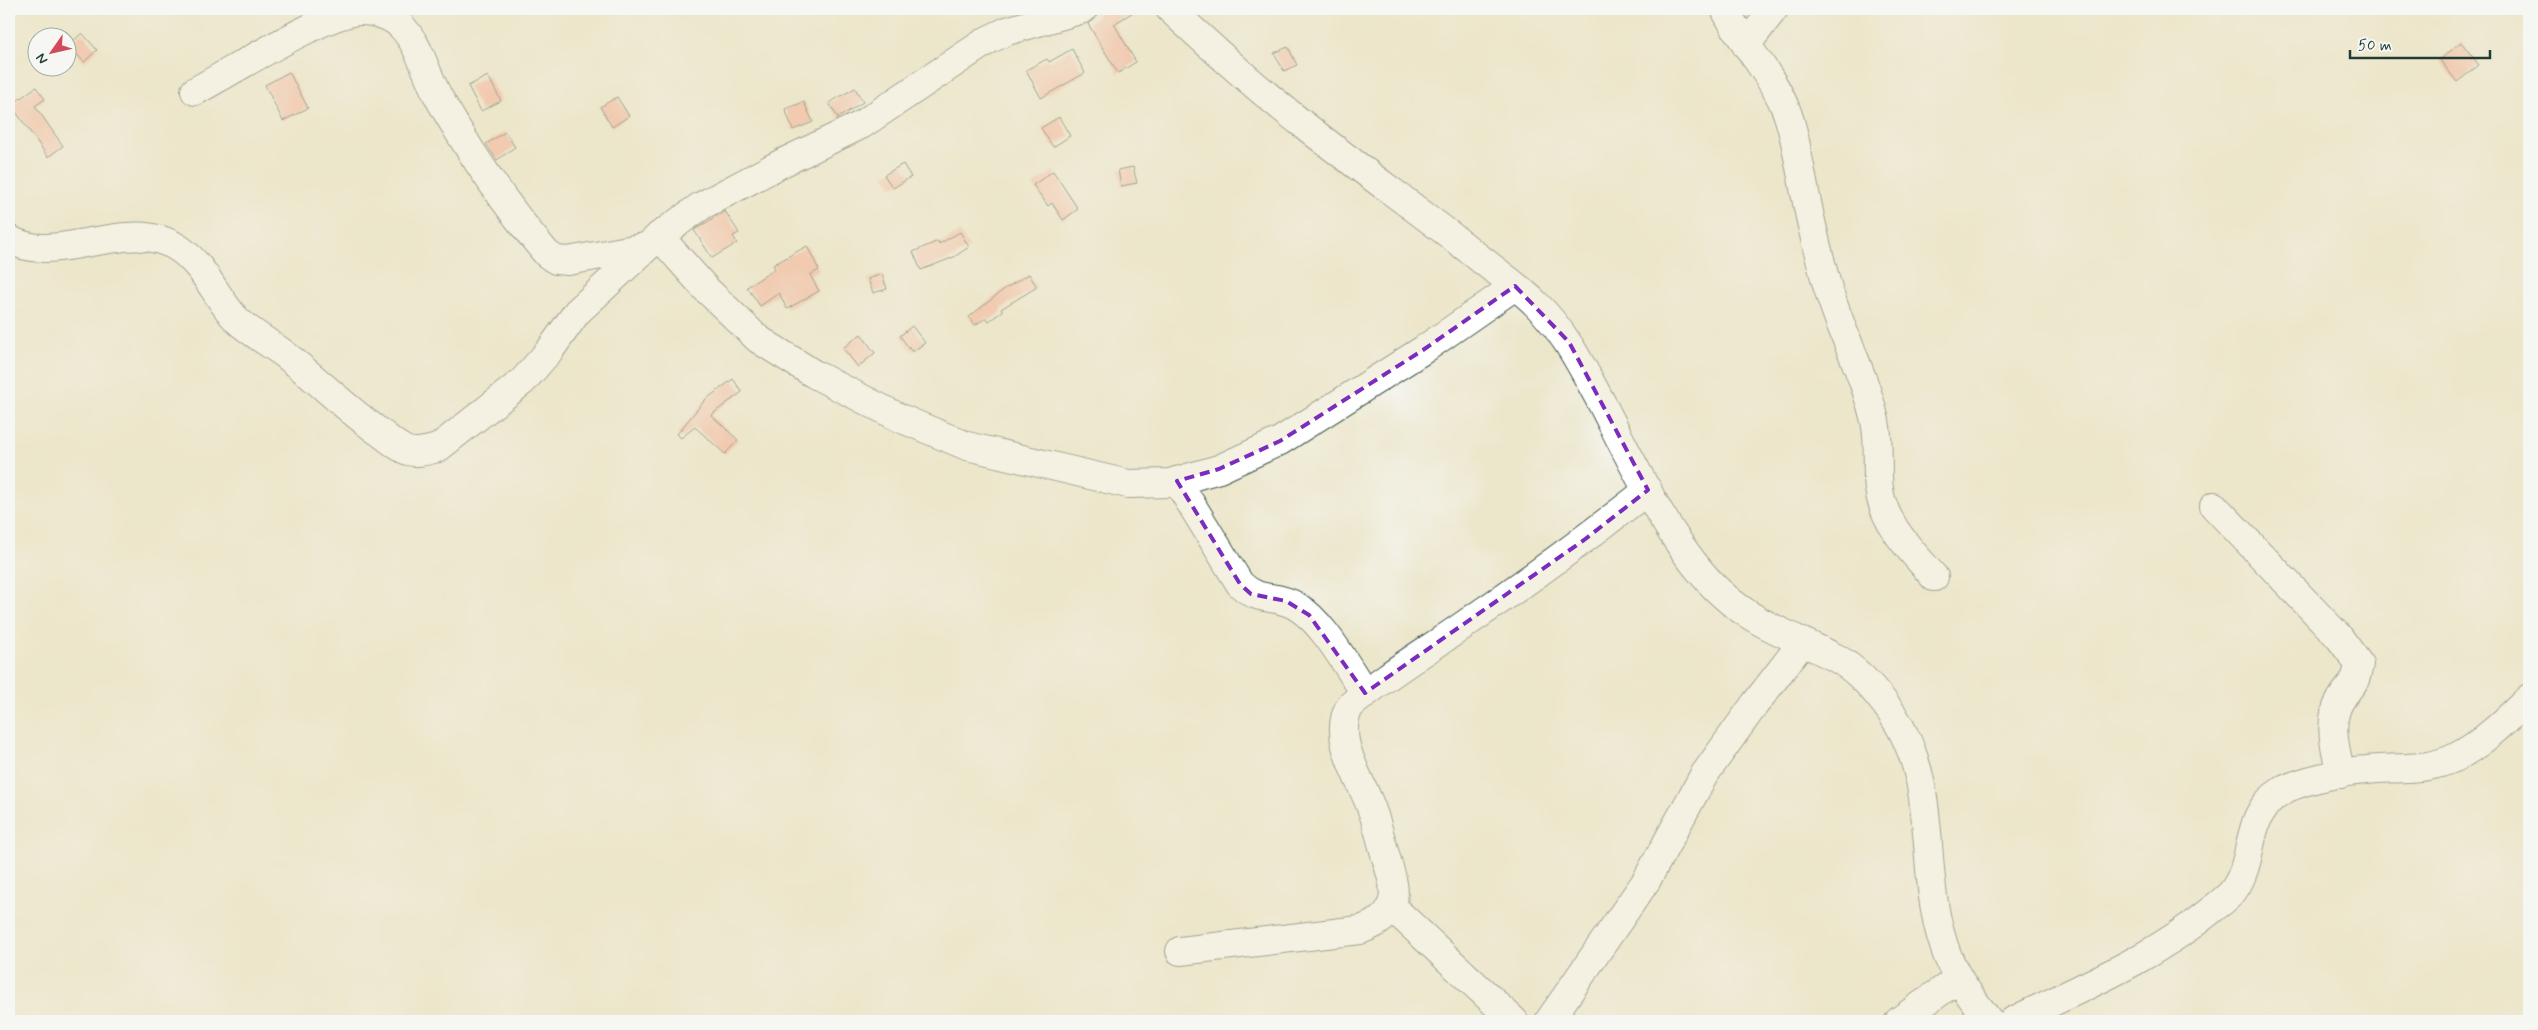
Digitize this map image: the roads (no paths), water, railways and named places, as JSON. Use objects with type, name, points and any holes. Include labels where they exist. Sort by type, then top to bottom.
[{"type":"street","points":[[9,239],[33,248],[59,247],[131,236],[160,238],[181,250],[203,271],[237,319],[248,329],[283,353],[358,417],[408,451],[423,452],[438,448],[523,381],[550,350],[577,312],[652,241],[701,206],[784,162],[861,125],[988,40],[1007,31],[1083,9]]},
{"type":"street","points":[[1170,9],[1224,59],[1304,125],[1433,220],[1536,304],[1569,342],[1648,490],[1696,565],[1724,596],[1761,622],[1838,659],[1872,686],[1895,718],[1913,752],[1923,788],[1934,900],[1943,945],[1958,979],[1989,1021]]},
{"type":"street","points":[[1725,9],[1735,30],[1761,64],[1784,105],[1791,127],[1816,247],[1828,291],[1875,421],[1879,453],[1879,488],[1882,503],[1897,534],[1934,577]]},
{"type":"street","points":[[1746,45],[1774,9]]},
{"type":"street","points":[[196,91],[329,19],[361,11],[383,15],[399,24],[411,38],[438,96],[461,136],[488,177],[547,254],[556,260],[568,260],[652,241]]},
{"type":"street","points":[[652,241],[758,339],[814,374],[900,418],[967,446],[1036,464],[1128,484],[1177,481],[1219,469],[1280,441],[1423,350],[1515,286]]},
{"type":"street","points":[[1177,481],[1240,584],[1251,594],[1286,601],[1308,615],[1365,694]]},
{"type":"street","points":[[1180,951],[1360,930],[1378,923],[1391,906],[1394,885],[1372,810],[1345,741],[1344,716],[1350,706],[1584,540],[1648,490]]},
{"type":"street","points":[[2214,506],[2339,637],[2359,664],[2357,680],[2340,701],[2333,722],[2334,745],[2341,774]]},
{"type":"street","points":[[1549,1021],[1646,881],[1704,775],[1802,643]]},
{"type":"street","points":[[2012,1021],[2123,968],[2195,923],[2232,892],[2248,862],[2254,824],[2265,802],[2282,791],[2341,774],[2366,770],[2421,768],[2456,758],[2492,733],[2529,698]]},
{"type":"street","points":[[1391,906],[1514,1021]]},
{"type":"street","points":[[1899,1021],[1958,979]]}]
